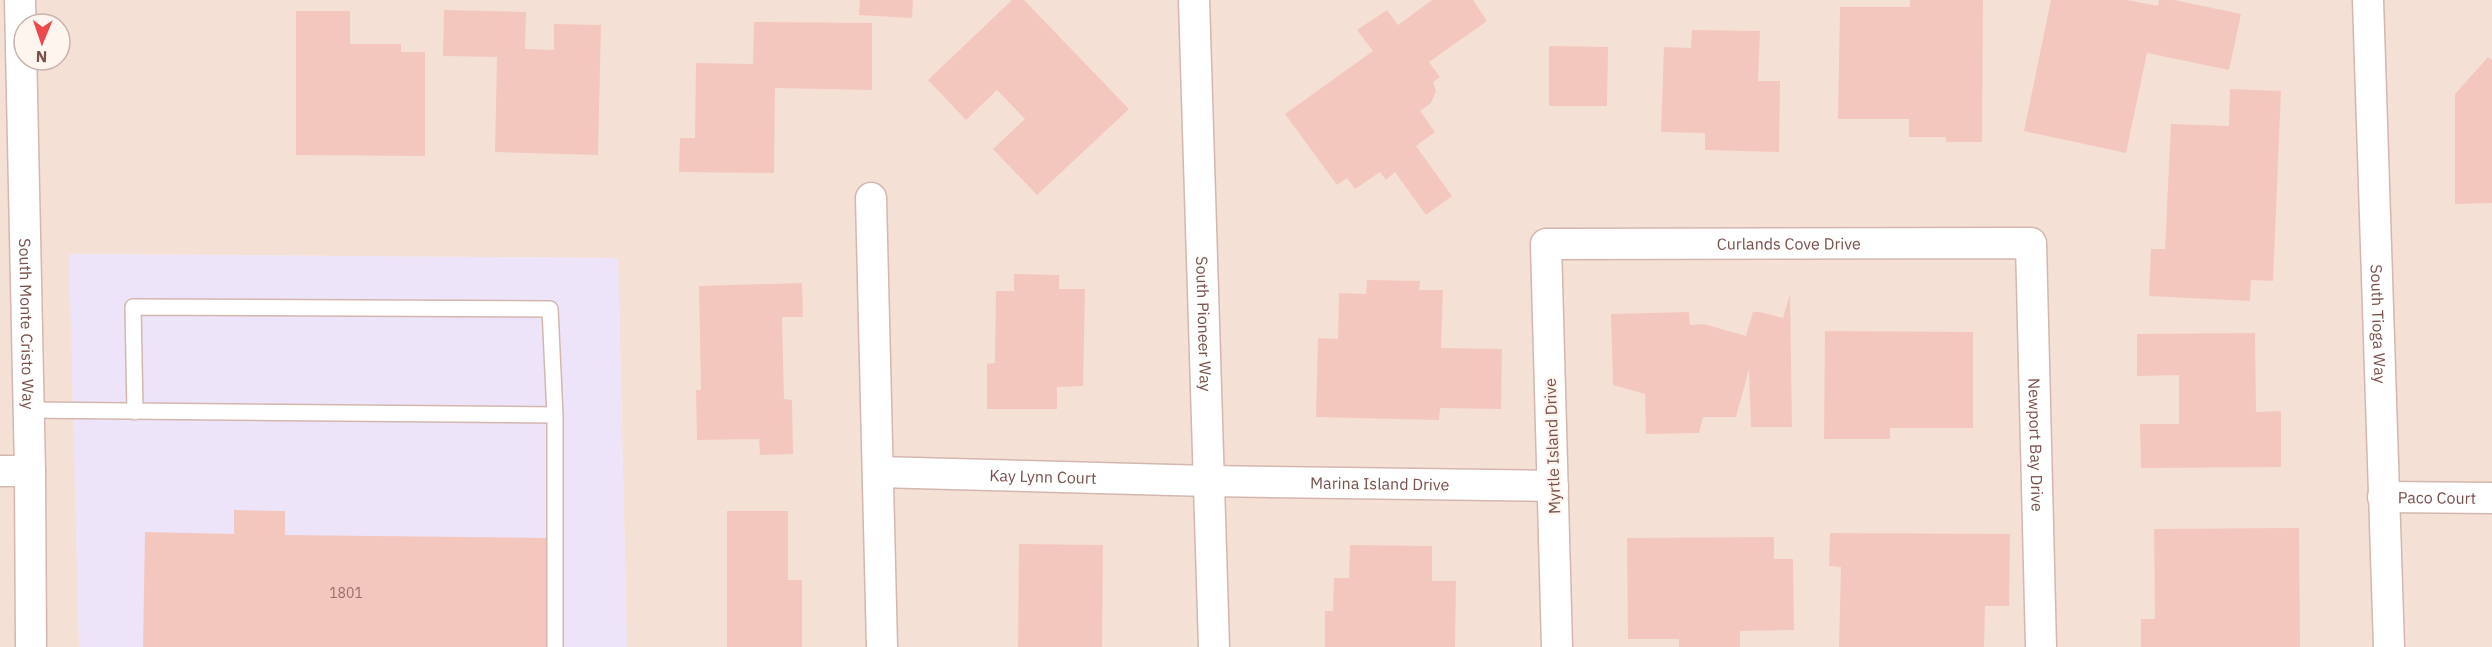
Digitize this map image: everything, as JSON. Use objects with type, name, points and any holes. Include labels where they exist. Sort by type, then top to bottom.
[{"type":"street","name":"South Monte Cristo Way","points":[[20,0],[30,471],[31,647]]},
{"type":"street","name":"South Pioneer Way","points":[[1194,0],[1214,647]]},
{"type":"street","name":"South Tioga Way","points":[[2368,0],[2389,647]]},
{"type":"street","points":[[871,198],[882,647]]},
{"type":"street","name":"Curlands Cove Drive","points":[[1546,244],[2031,243]]},
{"type":"street","name":"Newport Bay Drive","points":[[2031,243],[2041,647]]},
{"type":"street","name":"Myrtle Island Drive","points":[[1546,244],[1557,647]]},
{"type":"street","points":[[0,471],[30,471]]},
{"type":"street","name":"Kay Lynn Court","points":[[878,472],[1209,481]]},
{"type":"street","name":"Marina Island Drive","points":[[1209,481],[1553,486]]},
{"type":"street","name":"Paco Court","points":[[2383,497],[2492,498]]},
{"type":"lane","points":[[135,412],[133,306],[550,309],[555,415],[555,647]]},
{"type":"lane","points":[[28,411],[555,415]]},
{"type":"shaded area","points":[[0,0],[2492,0],[2492,647],[627,647],[618,258],[70,254],[79,647],[0,647]]},
{"type":"shaded area","points":[[69,254],[618,258],[627,647],[79,647]]},
{"type":"building","points":[[860,0],[913,0],[912,18],[859,15]]},
{"type":"building","points":[[1012,0],[1024,0],[1129,109],[1037,195],[993,149],[1025,119],[997,90],[966,120],[928,80]]},
{"type":"building","points":[[1432,0],[1473,0],[1487,21],[1429,62],[1440,77],[1433,82],[1436,91],[1431,103],[1420,111],[1435,132],[1416,146],[1452,196],[1426,215],[1395,172],[1386,180],[1380,172],[1355,189],[1347,178],[1337,185],[1285,114],[1373,51],[1357,30],[1387,10],[1398,25]]},
{"type":"building","points":[[1910,0],[1983,0],[1982,142],[1946,142],[1946,137],[1909,137],[1909,119],[1838,119],[1840,7],[1910,7]]},
{"type":"building","points":[[2051,0],[2127,0],[2158,6],[2159,0],[2174,0],[2241,14],[2229,70],[2147,53],[2126,153],[2024,131]]},
{"type":"building","points":[[444,10],[526,12],[525,49],[554,50],[554,24],[601,25],[598,155],[495,152],[497,57],[443,56]]},
{"type":"building","points":[[296,11],[350,11],[350,44],[401,44],[401,52],[425,52],[425,156],[296,155]]},
{"type":"building","points":[[754,22],[872,23],[872,90],[775,88],[774,173],[679,172],[680,138],[695,138],[696,63],[753,64]]},
{"type":"building","points":[[1692,30],[1760,31],[1758,81],[1780,81],[1779,152],[1705,150],[1705,133],[1661,132],[1664,47],[1691,48]]},
{"type":"building","points":[[1549,46],[1608,47],[1607,106],[1549,106]]},
{"type":"building","points":[[2488,57],[2492,60],[2492,203],[2455,204],[2455,94]]},
{"type":"building","points":[[2230,89],[2281,91],[2273,281],[2251,280],[2250,301],[2149,296],[2151,249],[2165,249],[2171,124],[2229,126]]},
{"type":"building","points":[[1014,274],[1059,275],[1059,289],[1085,289],[1083,386],[1057,387],[1057,409],[987,409],[987,364],[995,363],[996,291],[1014,291]]},
{"type":"building","points":[[1367,280],[1420,281],[1419,290],[1443,290],[1441,348],[1502,349],[1501,409],[1440,408],[1439,420],[1316,417],[1318,338],[1338,339],[1339,293],[1366,294]]},
{"type":"building","points":[[802,283],[803,317],[782,317],[784,399],[792,400],[793,454],[760,455],[759,439],[697,440],[696,390],[701,390],[699,286]]},
{"type":"building","points":[[1790,294],[1792,427],[1751,427],[1749,369],[1736,417],[1703,417],[1699,433],[1646,434],[1645,394],[1613,385],[1611,314],[1689,312],[1690,325],[1704,324],[1746,336],[1753,312],[1783,318]]},
{"type":"building","points":[[1825,331],[1973,332],[1973,428],[1890,428],[1890,439],[1824,439]]},
{"type":"building","points":[[2255,333],[2256,412],[2281,411],[2281,467],[2141,468],[2140,424],[2179,424],[2179,375],[2137,376],[2137,334]]},
{"type":"building","points":[[234,510],[285,511],[285,535],[549,538],[547,647],[143,647],[145,532],[234,534]]},
{"type":"building","points":[[727,511],[788,511],[788,580],[802,580],[802,647],[727,647]]},
{"type":"building","points":[[2299,528],[2300,647],[2141,647],[2141,619],[2155,619],[2154,529]]},
{"type":"building","points":[[1830,533],[2010,534],[2009,606],[1985,606],[1984,647],[1839,647],[1841,567],[1829,566]]},
{"type":"building","points":[[1774,537],[1774,559],[1793,559],[1794,630],[1740,631],[1740,647],[1679,647],[1679,639],[1628,639],[1627,538]]},
{"type":"building","points":[[1019,544],[1103,545],[1102,647],[1018,647]]},
{"type":"building","points":[[1350,545],[1432,546],[1432,581],[1456,581],[1455,647],[1325,647],[1325,611],[1333,611],[1334,578],[1349,578]]}]
